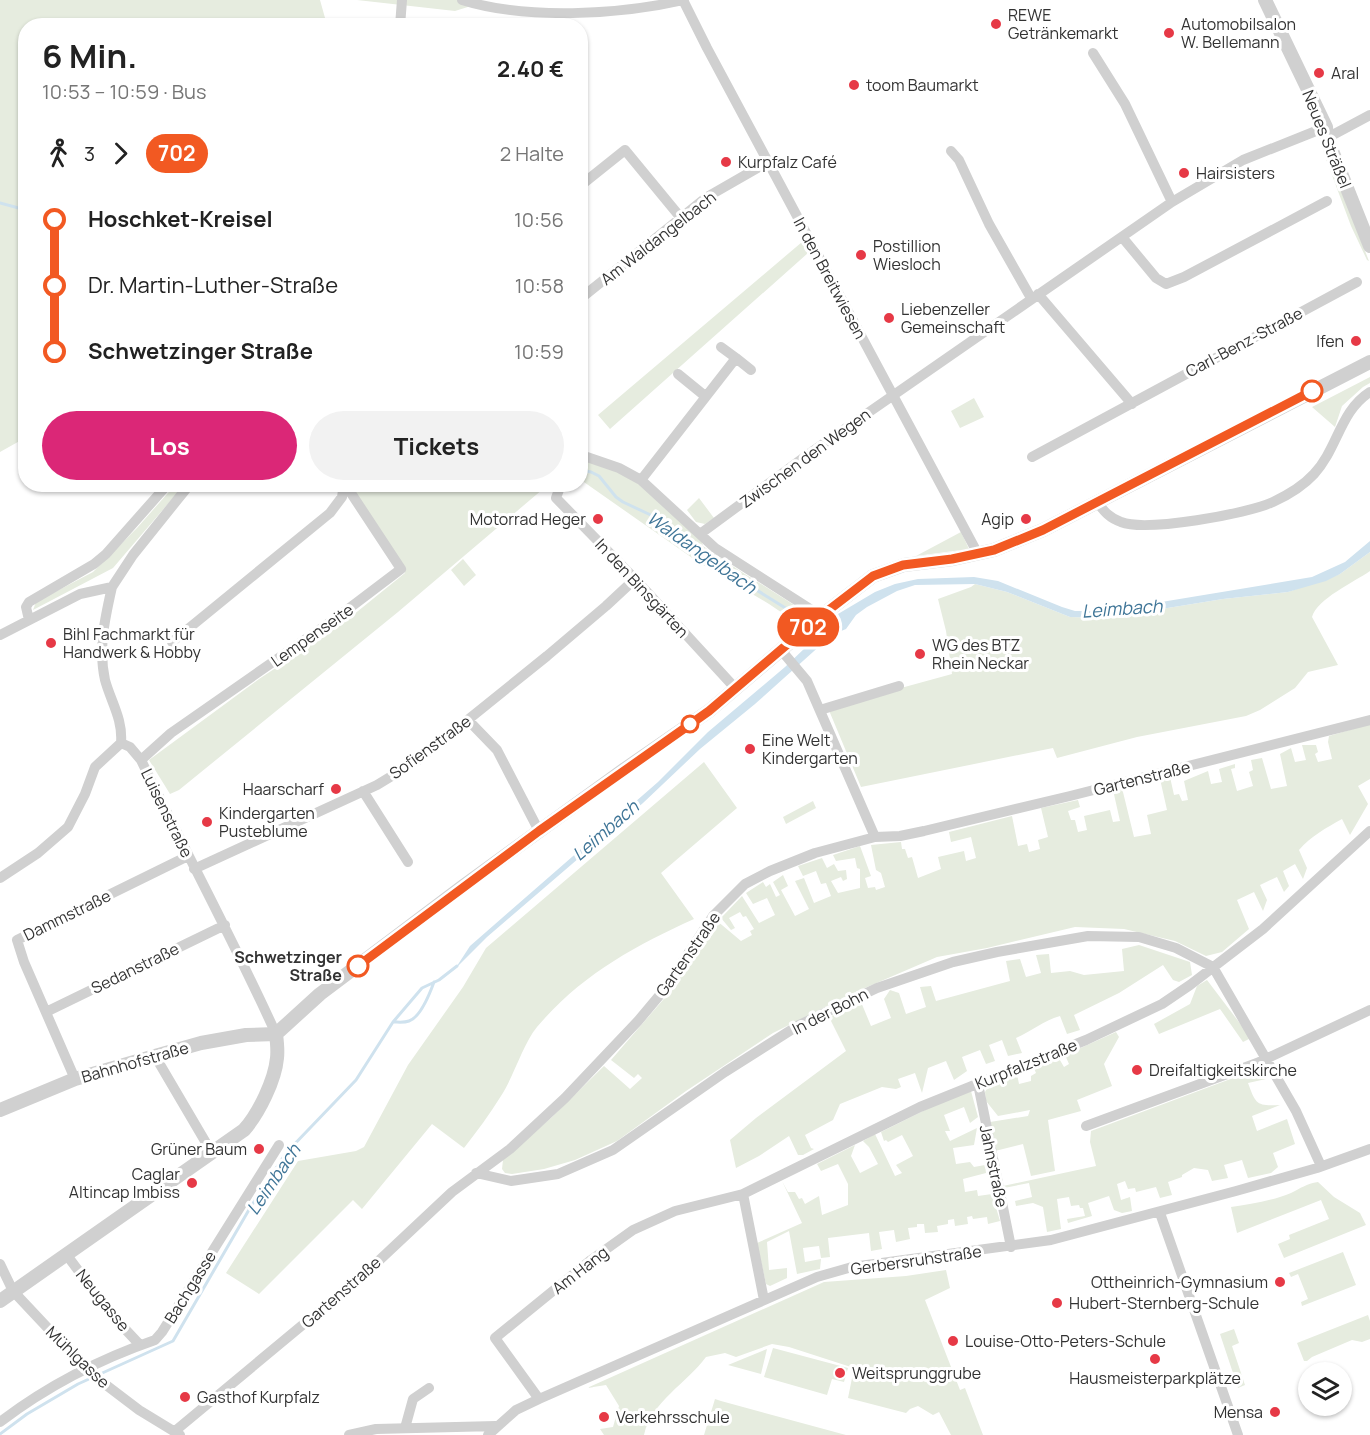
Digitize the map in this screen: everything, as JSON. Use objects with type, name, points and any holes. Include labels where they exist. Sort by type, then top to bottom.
[{"type":"street","points":[[401,18],[402,0]]},
{"type":"street","points":[[462,0],[502,9],[546,12],[620,10],[651,7],[684,0]]},
{"type":"street","name":"In den Breitwiesen","points":[[684,0],[978,555]]},
{"type":"street","name":"Neues Sträßel","points":[[1265,0],[1327,133],[1370,246]]},
{"type":"street","points":[[1093,53],[1125,104],[1172,202]]},
{"type":"street","name":"Zwischen den Wegen","points":[[700,534],[893,394],[1172,202],[1243,160],[1327,133],[1370,115]]},
{"type":"street","points":[[588,180],[625,150],[681,218]]},
{"type":"street","points":[[951,151],[959,160],[989,224],[1034,296],[1132,404]]},
{"type":"street","name":"Am Waldangelbach","points":[[588,293],[713,192],[768,162]]},
{"type":"street","points":[[1122,237],[1156,278],[1166,284],[1184,277],[1327,201]]},
{"type":"street","name":"Carl-Benz-Straße","points":[[1032,458],[1357,282]]},
{"type":"street","points":[[721,347],[751,370]]},
{"type":"street","points":[[641,480],[736,358]]},
{"type":"street","points":[[0,1300],[244,1130],[253,1119],[276,1064],[278,1051],[276,1034],[320,994],[539,831],[785,655],[814,621],[859,585],[890,568],[978,555],[1022,539],[1370,362]]},
{"type":"street","points":[[678,374],[705,396]]},
{"type":"street","points":[[1097,502],[1109,517],[1123,524],[1143,525],[1229,514],[1259,508],[1274,502],[1301,486],[1314,474],[1328,457],[1354,404],[1370,392]]},
{"type":"street","points":[[588,457],[619,468],[641,480],[715,548],[814,621]]},
{"type":"street","points":[[29,620],[27,607],[29,602],[94,564],[106,554],[161,492]]},
{"type":"street","points":[[0,878],[38,853],[68,826],[85,794],[94,767],[122,743],[120,718],[108,692],[101,660],[104,623],[112,586],[133,555],[184,492]]},
{"type":"street","name":"Lempenseite","points":[[172,642],[330,513],[343,492]]},
{"type":"street","name":"Lempenseite","points":[[141,760],[171,733],[339,616],[401,569],[350,492]]},
{"type":"street","name":"In den Binsgärten","points":[[558,492],[556,498],[635,579],[736,689]]},
{"type":"street","name":"Sofienstraße","points":[[195,868],[363,791],[418,760],[598,613],[635,579]]},
{"type":"street","points":[[0,635],[80,594],[112,586]]},
{"type":"street","points":[[785,655],[801,673],[820,710],[875,837]]},
{"type":"street","points":[[820,710],[899,686]]},
{"type":"street","points":[[468,720],[497,750],[539,831]]},
{"type":"street","name":"Gartenstraße","points":[[170,1432],[370,1269],[476,1173],[510,1149],[565,1098],[638,1021],[663,990],[713,916],[745,884],[815,853],[875,837],[900,836],[935,828],[1370,720]]},
{"type":"street","name":"Luisenstraße","points":[[122,743],[130,747],[141,760],[225,925],[276,1034]]},
{"type":"street","points":[[363,791],[408,862]]},
{"type":"street","name":"Kurpfalzstraße","points":[[738,1195],[920,1107],[1162,1004],[1263,929],[1369,834]]},
{"type":"street","name":"Dammstraße","points":[[75,1079],[24,962],[17,940],[188,856]]},
{"type":"street","name":"Sedanstraße","points":[[46,1012],[225,925]]},
{"type":"street","name":"In der Bohn","points":[[476,1173],[511,1181],[558,1174],[602,1155],[621,1145],[725,1072],[799,1025],[877,988],[953,962],[1088,936],[1109,936],[1139,937],[1176,948],[1214,967]]},
{"type":"street","points":[[1214,967],[1296,1111],[1321,1166]]},
{"type":"street","points":[[1086,1126],[1267,1059],[1370,1010]]},
{"type":"street","name":"Bahnhofstraße","points":[[0,1110],[75,1079],[201,1043],[246,1035],[276,1034]]},
{"type":"street","points":[[155,1056],[212,1153]]},
{"type":"street","name":"Jahnstraße","points":[[978,1084],[1011,1247]]},
{"type":"street","name":"Bachgasse","points":[[0,1422],[28,1401],[88,1370],[155,1340],[279,1145]]},
{"type":"street","name":"Gerbersruhstraße","points":[[488,1435],[516,1410],[817,1277],[852,1267],[1051,1240],[1160,1213],[1321,1166],[1370,1149]]},
{"type":"street","points":[[738,1195],[764,1300]]},
{"type":"street","name":"Am Hang","points":[[539,1399],[495,1338],[591,1260],[633,1230],[675,1211],[738,1195]]},
{"type":"street","points":[[1160,1213],[1238,1435]]},
{"type":"street","name":"Neugasse","points":[[66,1254],[110,1312],[141,1345]]},
{"type":"street","name":"Mühlgasse","points":[[0,1264],[13,1292],[101,1383],[170,1432]]},
{"type":"street","points":[[405,1428],[413,1399],[429,1388]]},
{"type":"street","points":[[349,1435],[376,1429],[496,1426]]},
{"type":"shaded area","points":[[0,0],[320,0],[325,18],[18,18],[18,442],[0,452]]},
{"type":"shaded area","points":[[357,0],[472,0],[471,6],[455,11]]},
{"type":"shaded area","points":[[1325,150],[1369,261],[1351,226],[1323,151]]},
{"type":"shaded area","points":[[802,242],[808,253],[610,429],[598,415]]},
{"type":"shaded area","points":[[1370,377],[1370,383],[1342,406],[1335,427],[1312,407]]},
{"type":"shaded area","points":[[974,398],[984,417],[960,428],[951,411]]},
{"type":"shaded area","points":[[588,454],[619,468],[700,534],[703,546],[807,614],[808,618],[800,625],[698,562],[588,485]]},
{"type":"shaded area","points":[[169,492],[178,492],[113,568],[33,610],[36,602],[93,572]]},
{"type":"shaded area","points":[[354,492],[539,492],[398,612],[179,790],[170,794],[149,760],[259,679],[342,624],[405,573]]},
{"type":"shaded area","points":[[699,498],[714,518],[705,524],[696,522],[687,510]]},
{"type":"shaded area","points":[[961,532],[969,549],[916,556]]},
{"type":"shaded area","points":[[1370,552],[1370,571],[1328,597],[1315,610],[1312,617],[1338,665],[1308,672],[1295,688],[1246,716],[1137,737],[1057,758],[1053,748],[861,787],[828,708],[952,674],[946,631],[938,599],[975,584],[1007,592],[1070,617],[1106,618],[1223,599],[1288,592],[1340,574]]},
{"type":"shaded area","points":[[463,559],[476,575],[464,586],[451,570]]},
{"type":"shaded area","points":[[1370,724],[1370,779],[1358,786],[1368,804],[1350,835],[1342,819],[1309,841],[1299,850],[1307,868],[1303,879],[1295,864],[1283,871],[1289,886],[1284,892],[1277,877],[1260,885],[1267,900],[1263,911],[1254,892],[1237,900],[1249,929],[1222,952],[1206,956],[1175,941],[1124,929],[1075,927],[987,948],[937,957],[851,994],[773,1033],[686,1091],[617,1141],[575,1160],[544,1169],[512,1174],[505,1173],[502,1169],[503,1160],[552,1117],[604,1066],[630,1089],[642,1078],[638,1074],[634,1078],[611,1060],[669,993],[716,920],[741,941],[752,935],[750,931],[754,929],[746,916],[743,917],[740,912],[729,918],[735,928],[731,930],[721,918],[742,896],[759,923],[775,915],[767,898],[753,904],[746,893],[763,882],[766,887],[770,884],[776,897],[780,895],[773,882],[783,875],[788,886],[781,890],[795,916],[809,909],[795,881],[804,878],[814,903],[831,896],[826,883],[821,884],[816,871],[803,876],[798,866],[822,858],[827,868],[834,864],[838,871],[846,870],[847,879],[843,881],[841,877],[831,881],[838,893],[860,888],[860,869],[857,868],[855,858],[836,861],[833,855],[860,846],[871,876],[865,878],[868,888],[875,887],[876,890],[885,887],[881,873],[876,870],[871,845],[901,842],[902,849],[905,849],[908,858],[912,857],[918,878],[941,869],[938,857],[964,851],[966,861],[976,858],[971,837],[951,842],[949,832],[1012,816],[1018,846],[1027,844],[1029,852],[1040,849],[1038,840],[1048,837],[1041,808],[1078,800],[1080,807],[1068,811],[1071,820],[1075,820],[1078,832],[1087,830],[1084,816],[1110,810],[1113,822],[1120,821],[1113,790],[1122,788],[1134,837],[1151,834],[1147,815],[1167,810],[1160,779],[1170,777],[1174,795],[1179,794],[1182,801],[1188,800],[1184,781],[1208,771],[1211,784],[1222,782],[1219,769],[1235,764],[1235,768],[1231,769],[1237,791],[1253,786],[1249,772],[1253,770],[1251,760],[1262,758],[1271,789],[1287,786],[1280,754],[1291,748],[1295,762],[1306,760],[1302,745],[1316,745],[1318,752],[1315,754],[1318,762],[1332,759],[1329,736]]},
{"type":"shaded area","points":[[704,762],[737,808],[661,873],[694,919],[629,952],[571,992],[532,1034],[501,1096],[464,1148],[432,1124],[362,1209],[353,1200],[259,1294],[226,1273],[298,1161],[356,1151],[364,1147],[408,1065],[463,987],[486,948]]},
{"type":"shaded area","points":[[813,801],[816,808],[786,824],[783,817]]},
{"type":"shaded area","points":[[1139,945],[1190,962],[1192,975],[1179,982],[1173,980],[1163,965],[1119,993],[1074,1015],[1080,1030],[1067,1034],[1060,1016],[1016,1038],[1022,1053],[1008,1056],[1002,1040],[989,1045],[995,1061],[986,1064],[980,1050],[962,1057],[967,1071],[954,1080],[946,1061],[928,1068],[922,1093],[915,1073],[898,1079],[901,1087],[896,1089],[882,1087],[840,1104],[833,1120],[805,1135],[811,1148],[814,1149],[798,1155],[789,1136],[736,1168],[730,1140],[846,1051],[829,1017],[861,1002],[871,1026],[891,1018],[884,999],[890,990],[899,993],[906,1014],[926,1007],[920,987],[931,986],[936,1001],[1010,981],[1006,961],[1020,959],[1026,977],[1041,973],[1036,955],[1049,954],[1051,973],[1070,971],[1084,975],[1124,971],[1122,949]]},
{"type":"shaded area","points":[[1207,980],[1251,1038],[1243,1042],[1220,1009],[1159,1034],[1154,1024],[1190,1004],[1197,986]]},
{"type":"shaded area","points":[[1116,1032],[1119,1037],[1104,1064],[1112,1086],[1077,1100],[1081,1111],[1048,1120],[1055,1171],[1031,1176],[1023,1144],[995,1151],[990,1122],[1028,1116],[1030,1110],[998,1116],[986,1101],[985,1092],[988,1086],[1017,1074],[1019,1084],[1031,1081],[1031,1076],[1036,1073],[1033,1066],[1057,1055],[1064,1067],[1069,1064],[1065,1055]]},
{"type":"shaded area","points":[[1260,1068],[1266,1079],[1248,1083],[1253,1096],[1258,1103],[1280,1105],[1252,1116],[1257,1131],[1287,1119],[1295,1144],[1273,1153],[1278,1167],[1271,1173],[1248,1178],[1242,1160],[1224,1165],[1228,1178],[1212,1181],[1208,1170],[1194,1168],[1182,1177],[1168,1182],[1172,1195],[1160,1198],[1156,1187],[1136,1192],[1135,1188],[1128,1189],[1125,1181],[1117,1184],[1121,1200],[1130,1197],[1132,1211],[1122,1213],[1114,1210],[1109,1196],[1088,1203],[1092,1216],[1068,1223],[1067,1219],[1085,1216],[1083,1208],[1079,1205],[1071,1206],[1069,1197],[1057,1199],[1061,1229],[1047,1232],[1043,1207],[1033,1203],[1016,1206],[1015,1201],[1032,1197],[1029,1183],[1004,1188],[1003,1186],[1096,1166],[1090,1142],[1091,1131]]},
{"type":"shaded area","points":[[971,1091],[978,1117],[970,1123],[964,1107],[944,1115],[950,1131],[945,1131],[950,1141],[977,1128],[974,1145],[953,1148],[956,1164],[970,1162],[974,1167],[985,1165],[986,1173],[963,1179],[965,1192],[977,1190],[978,1196],[992,1194],[1000,1221],[988,1224],[987,1217],[973,1219],[972,1216],[967,1217],[968,1224],[955,1226],[954,1219],[948,1220],[948,1224],[937,1226],[938,1232],[925,1233],[924,1224],[917,1224],[917,1227],[908,1228],[910,1239],[896,1242],[894,1230],[879,1232],[882,1249],[871,1251],[869,1233],[828,1238],[830,1257],[821,1258],[819,1246],[803,1248],[805,1262],[821,1259],[820,1269],[797,1274],[789,1231],[767,1242],[769,1270],[787,1268],[787,1278],[770,1286],[766,1284],[757,1243],[802,1223],[782,1181],[788,1192],[795,1192],[805,1204],[819,1196],[822,1215],[848,1205],[848,1184],[838,1164],[821,1171],[817,1164],[855,1145],[851,1156],[860,1173],[878,1164],[863,1141],[875,1134],[895,1176],[902,1173],[896,1165],[913,1156],[902,1135],[888,1142],[884,1141],[881,1132],[933,1106]]},
{"type":"shaded area","points":[[1318,1182],[1334,1197],[1360,1213],[1366,1225],[1284,1258],[1278,1244],[1290,1239],[1289,1235],[1329,1219],[1321,1200],[1237,1233],[1231,1207],[1276,1198]]},
{"type":"shaded area","points":[[1343,1252],[1356,1285],[1302,1306],[1301,1302],[1308,1299],[1298,1274],[1291,1277],[1289,1273]]},
{"type":"shaded area","points":[[946,1270],[950,1288],[925,1300],[960,1390],[965,1388],[983,1435],[951,1435],[939,1412],[933,1415],[918,1406],[906,1413],[848,1398],[854,1368],[789,1347],[772,1344],[736,1357],[725,1353],[706,1357],[654,1413],[644,1435],[604,1435],[600,1429],[613,1427],[619,1406],[606,1385],[587,1388],[824,1282],[906,1276]]},
{"type":"shaded area","points":[[1368,1315],[1370,1339],[1362,1342],[1352,1340],[1304,1361],[1297,1343]]},
{"type":"shaded area","points":[[1234,1329],[1239,1343],[1232,1346],[1245,1385],[1238,1388],[1220,1334]]},
{"type":"shaded area","points":[[773,1348],[848,1368],[844,1382],[832,1379],[827,1395],[764,1377]]},
{"type":"shaded area","points":[[767,1349],[761,1374],[728,1365]]},
{"type":"shaded area","points":[[715,1399],[721,1401],[846,1435],[704,1435]]},
{"type":"water","points":[[1370,541],[1370,552],[1340,574],[1326,581],[1288,592],[1223,599],[1106,618],[1070,617],[1007,592],[975,584],[915,585],[897,591],[867,607],[856,615],[846,629],[834,634],[823,643],[755,704],[700,749],[643,803],[487,937],[455,969],[470,946],[658,782],[708,732],[785,667],[805,648],[815,636],[816,631],[838,614],[875,592],[895,584],[918,579],[974,577],[998,581],[1075,611],[1093,611],[1131,607],[1312,577],[1345,562]]},
{"type":"waterway","name":"Waldangelbach","points":[[0,203],[18,208]]},
{"type":"waterway","name":"Waldangelbach","points":[[588,471],[599,476],[623,502],[655,517],[689,548],[808,622]]},
{"type":"waterway","name":"Leimbach","points":[[0,1434],[27,1414],[78,1384],[173,1341],[250,1208],[286,1153],[356,1080],[393,1022],[422,988],[439,980],[457,966]]},
{"type":"waterway","points":[[393,1022],[407,1022],[413,1019],[424,1004],[434,982]]},
{"type":"bus line","name":"702","points":[[358,966],[539,831],[709,711],[852,590],[873,576],[890,568],[978,555],[1011,544],[1043,530],[1312,391]]},
{"type":"place","name":"REWE Getränkemarkt","points":[[996,24]]},
{"type":"place","name":"Automobilsalon W. Bellemann","points":[[1169,33]]},
{"type":"place","name":"Aral","points":[[1319,73]]},
{"type":"place","name":"toom Baumarkt","points":[[854,85]]},
{"type":"place","name":"Kurpfalz Café","points":[[726,162]]},
{"type":"place","name":"Hairsisters","points":[[1184,173]]},
{"type":"place","name":"Postillion Wiesloch","points":[[861,255]]},
{"type":"place","name":"Liebenzeller Gemeinschaft","points":[[889,318]]},
{"type":"place","name":"Ifen","points":[[1356,341]]},
{"type":"place","name":"Motorrad Heger","points":[[598,519]]},
{"type":"place","name":"Agip","points":[[1026,519]]},
{"type":"place","name":"Bihl Fachmarkt für Handwerk & Hobby","points":[[51,643]]},
{"type":"place","name":"WG des BTZ Rhein Neckar","points":[[920,654]]},
{"type":"place","name":"Eine Welt Kindergarten","points":[[750,749]]},
{"type":"place","name":"Haarscharf","points":[[336,789]]},
{"type":"place","name":"Kindergarten Pusteblume","points":[[207,822]]},
{"type":"place","name":"Schwetzinger Straße","points":[[358,966]]},
{"type":"place","name":"Dreifaltigkeitskirche","points":[[1137,1070]]},
{"type":"place","name":"Grüner Baum","points":[[259,1149]]},
{"type":"place","name":"Caglar Altincap Imbiss","points":[[192,1183]]},
{"type":"place","name":"Ottheinrich-Gymnasium","points":[[1280,1282]]},
{"type":"place","name":"Hubert-Sternberg-Schule","points":[[1057,1303]]},
{"type":"place","name":"Louise-Otto-Peters-Schule","points":[[953,1341]]},
{"type":"place","name":"Hausmeisterparkplätze","points":[[1155,1359]]},
{"type":"place","name":"Weitsprunggrube","points":[[840,1373]]},
{"type":"place","name":"Gasthof Kurpfalz","points":[[185,1397]]},
{"type":"place","name":"Mensa","points":[[1275,1412]]},
{"type":"place","name":"Verkehrsschule","points":[[604,1417]]}]
